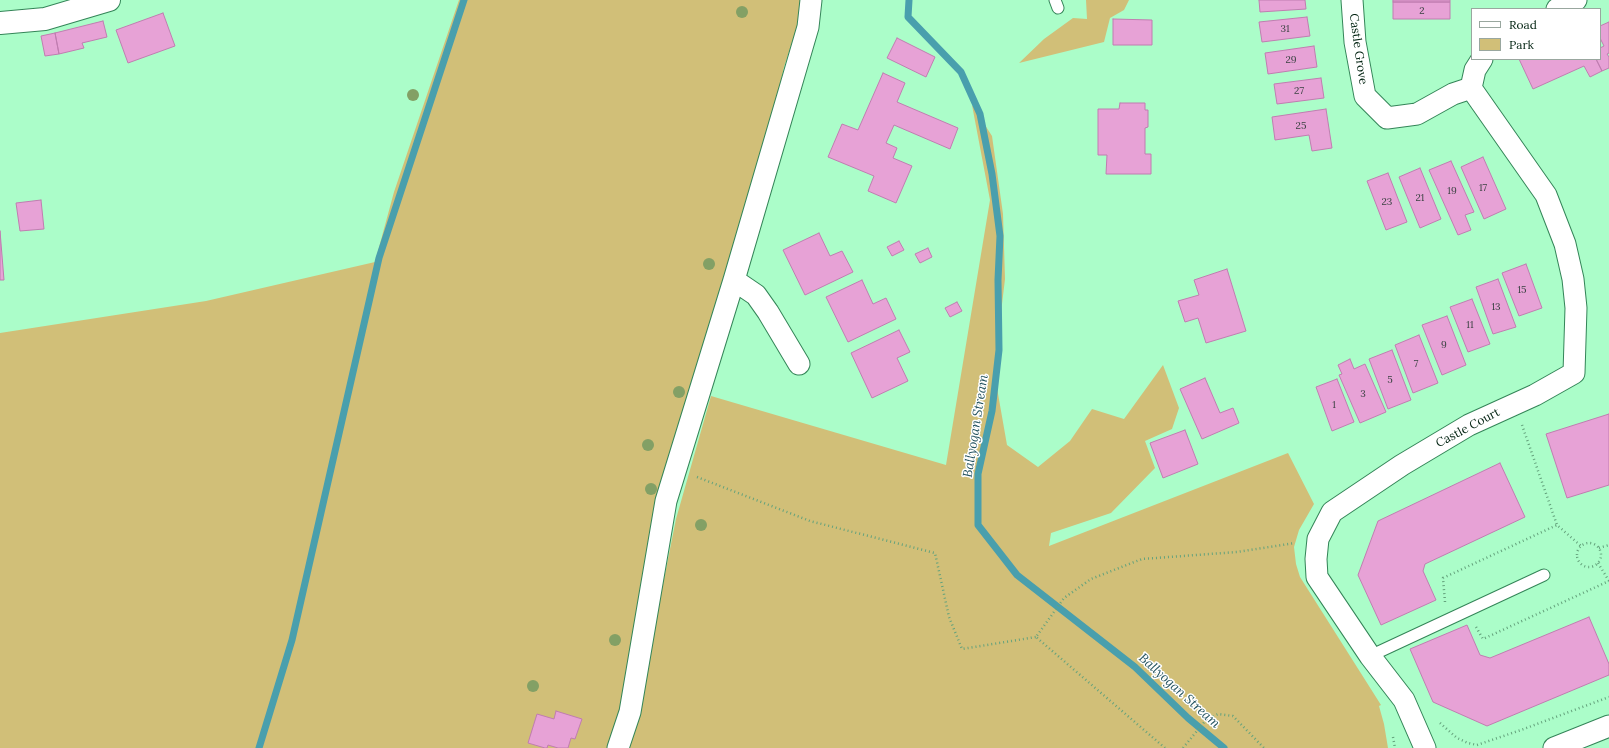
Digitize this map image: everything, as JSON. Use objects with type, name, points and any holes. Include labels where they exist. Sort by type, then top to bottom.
[{"type":"street","points":[[0,23],[45,19],[109,0]]},
{"type":"street","points":[[618,748],[630,712],[666,501],[734,280],[808,27],[811,0]]},
{"type":"street","name":"Castle Grove","points":[[1352,0],[1355,42],[1365,96],[1387,118],[1417,114],[1453,94],[1471,88]]},
{"type":"street","points":[[1559,8],[1576,0]]},
{"type":"street","points":[[1471,88],[1475,70],[1481,60]]},
{"type":"street","name":"Castle Court","points":[[1425,748],[1404,700],[1370,656],[1317,577],[1316,559],[1318,539],[1332,512],[1402,465],[1469,425],[1535,395],[1574,373],[1576,308],[1573,279],[1565,244],[1546,195],[1471,88]]},
{"type":"street","points":[[734,280],[756,295],[799,364]]},
{"type":"street","points":[[1554,748],[1609,726]]},
{"type":"lane","points":[[1370,656],[1544,575]]},
{"type":"path","points":[[1515,404],[1557,525],[1581,546]]},
{"type":"path","points":[[675,470],[695,476],[810,521],[935,553],[949,617],[962,649],[1036,637],[1064,598],[1091,579],[1142,559],[1237,552],[1318,539]]},
{"type":"path","points":[[1439,606],[1445,602],[1443,578],[1557,525]]},
{"type":"path","points":[[1593,543],[1599,548],[1601,555],[1595,566],[1587,567],[1580,564],[1577,552],[1581,546],[1593,543]]},
{"type":"path","points":[[1599,548],[1609,545]]},
{"type":"path","points":[[1473,621],[1483,640],[1609,581],[1598,563]]},
{"type":"path","points":[[1036,637],[1166,748]]},
{"type":"path","points":[[1437,720],[1457,738],[1468,743],[1477,744],[1521,730],[1609,697]]},
{"type":"path","points":[[1183,748],[1206,720],[1218,714],[1232,716],[1264,748]]},
{"type":"green space","points":[[459,0],[804,0],[801,15],[784,67],[773,115],[660,518],[632,635],[652,639],[676,519],[711,396],[946,465],[990,200],[972,105],[992,136],[1003,214],[1005,279],[994,371],[1007,445],[1038,467],[1070,441],[1092,409],[1124,419],[1163,365],[1179,408],[1172,429],[1145,441],[1155,468],[1111,513],[1051,533],[1049,546],[1288,453],[1314,504],[1299,530],[1294,547],[1296,564],[1300,577],[1381,705],[1379,706],[1388,748],[0,748],[0,333],[206,301],[375,262],[394,192]]},
{"type":"green space","points":[[1086,0],[1129,0],[1124,10],[1110,18],[1104,42],[1019,63],[1044,39],[1073,18],[1087,19]]},
{"type":"building","points":[[1259,0],[1305,0],[1306,9],[1260,12]]},
{"type":"building","points":[[1393,0],[1450,0],[1450,2],[1393,2]]},
{"type":"building","points":[[1393,2],[1450,2],[1450,19],[1393,19]]},
{"type":"building","points":[[163,13],[175,46],[128,63],[116,30]]},
{"type":"building","points":[[1307,17],[1310,36],[1262,42],[1259,22]]},
{"type":"building","points":[[1113,19],[1152,20],[1152,45],[1113,45]]},
{"type":"building","points":[[103,21],[107,37],[82,43],[84,48],[59,54],[55,33]]},
{"type":"building","points":[[1609,22],[1609,53],[1607,54],[1609,57],[1609,68],[1602,71],[1596,60],[1601,60],[1601,48],[1604,46],[1601,40],[1601,26]]},
{"type":"building","points":[[55,33],[59,54],[45,56],[41,36]]},
{"type":"building","points":[[897,38],[935,57],[926,77],[887,58]]},
{"type":"building","points":[[1314,46],[1317,67],[1268,74],[1265,53]]},
{"type":"building","points":[[1519,60],[1596,60],[1602,71],[1590,77],[1584,66],[1533,89]]},
{"type":"building","points":[[883,73],[905,83],[897,102],[958,128],[950,149],[894,125],[886,143],[897,148],[893,158],[912,166],[896,203],[868,191],[874,176],[828,157],[842,124],[858,130]]},
{"type":"building","points":[[1321,78],[1324,98],[1277,104],[1274,84]]},
{"type":"building","points":[[1120,103],[1145,103],[1145,110],[1148,110],[1148,127],[1145,128],[1145,154],[1151,154],[1151,174],[1106,174],[1107,155],[1098,155],[1098,109],[1119,109]]},
{"type":"building","points":[[1326,109],[1332,148],[1312,151],[1309,135],[1275,140],[1272,117]]},
{"type":"building","points":[[1483,157],[1506,209],[1484,219],[1461,167]]},
{"type":"building","points":[[1451,161],[1474,212],[1465,215],[1471,230],[1458,235],[1429,170]]},
{"type":"building","points":[[1420,168],[1441,219],[1420,228],[1399,177]]},
{"type":"building","points":[[1388,173],[1407,222],[1386,230],[1367,181]]},
{"type":"building","points":[[41,200],[44,229],[20,231],[16,203]]},
{"type":"building","points":[[0,231],[4,280],[0,280]]},
{"type":"building","points":[[819,233],[830,256],[842,251],[853,272],[805,295],[783,250]]},
{"type":"building","points":[[899,241],[904,250],[892,256],[887,247]]},
{"type":"building","points":[[928,248],[932,257],[920,263],[915,254]]},
{"type":"building","points":[[1526,264],[1542,308],[1519,316],[1502,273]]},
{"type":"building","points":[[1227,269],[1246,331],[1206,343],[1198,318],[1185,322],[1178,301],[1199,295],[1194,280]]},
{"type":"building","points":[[1498,279],[1516,327],[1493,334],[1476,287]]},
{"type":"building","points":[[862,280],[873,304],[886,298],[896,319],[848,342],[826,297]]},
{"type":"building","points":[[1472,299],[1490,344],[1468,352],[1450,307]]},
{"type":"building","points":[[957,302],[962,311],[950,317],[945,308]]},
{"type":"building","points":[[1447,316],[1466,365],[1442,375],[1422,325]]},
{"type":"building","points":[[899,330],[910,352],[897,358],[908,381],[872,398],[851,353]]},
{"type":"building","points":[[1419,335],[1438,383],[1413,393],[1395,345]]},
{"type":"building","points":[[1392,350],[1411,400],[1388,409],[1369,359]]},
{"type":"building","points":[[1350,359],[1354,369],[1365,364],[1386,412],[1360,423],[1339,375],[1342,374],[1338,365]]},
{"type":"building","points":[[1205,378],[1220,413],[1233,408],[1239,423],[1202,439],[1180,389]]},
{"type":"building","points":[[1337,379],[1354,422],[1332,431],[1316,387]]},
{"type":"building","points":[[1609,414],[1609,485],[1567,498],[1546,434]]},
{"type":"building","points":[[1185,430],[1198,464],[1163,478],[1150,443]]},
{"type":"building","points":[[1500,463],[1525,517],[1425,564],[1423,571],[1436,600],[1381,625],[1358,575],[1378,521]]},
{"type":"building","points":[[1589,617],[1609,664],[1609,675],[1487,726],[1433,702],[1410,649],[1467,625],[1480,655],[1490,658]]},
{"type":"building","points":[[556,711],[582,719],[575,739],[571,738],[568,748],[558,748],[548,745],[547,748],[545,748],[528,743],[537,714],[554,719]]},
{"type":"waterway","points":[[259,748],[292,640],[379,258],[464,0]]},
{"type":"waterway","name":"Ballyogan Stream","points":[[909,0],[908,17],[961,72],[980,114],[992,174],[1000,236],[998,280],[999,350],[992,411],[978,474],[978,525],[1017,575],[1135,667],[1188,718],[1224,748]]}]
